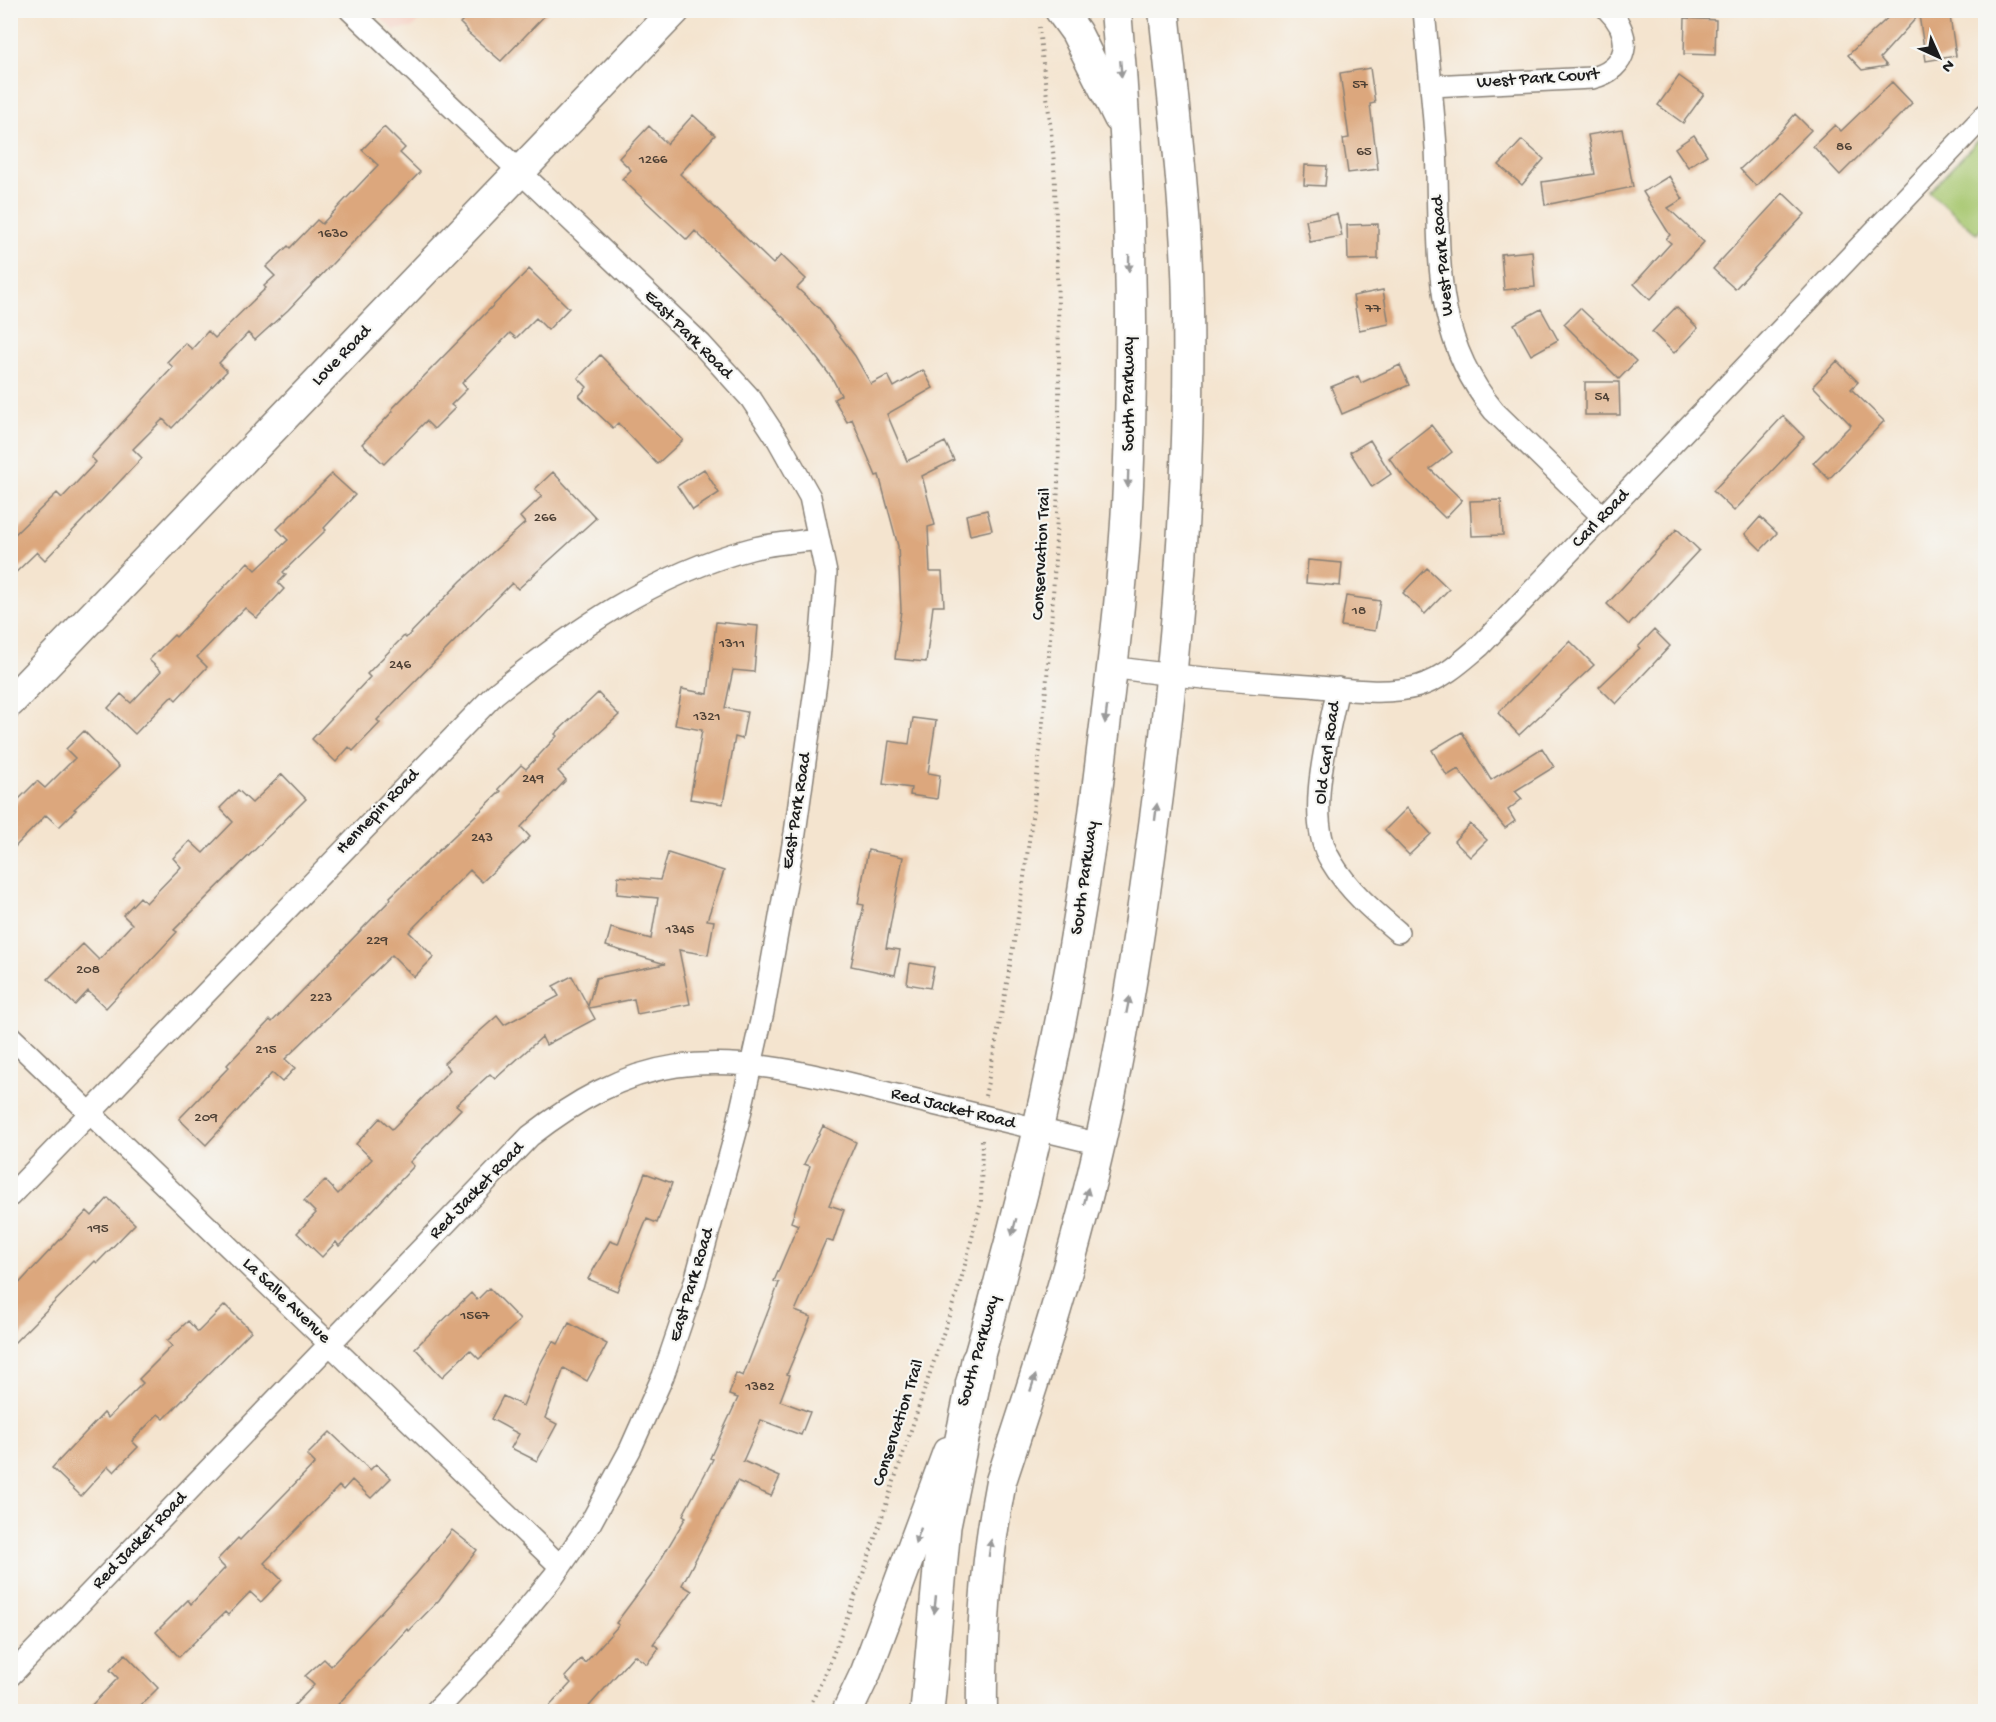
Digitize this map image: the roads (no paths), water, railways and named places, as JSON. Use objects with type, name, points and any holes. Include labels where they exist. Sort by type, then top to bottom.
[{"type":"highway","points":[[927,1712],[931,1639],[944,1526],[978,1361]]},
{"type":"main road","name":"Love Road","points":[[10,702],[675,10]]},
{"type":"main road","name":"South Parkway","points":[[847,1712],[866,1672],[938,1482],[978,1361],[1040,1130],[1067,996],[1089,855],[1112,667],[1128,488],[1130,202],[1116,10]]},
{"type":"main road","points":[[982,1712],[985,1581],[1001,1481],[1049,1331],[1100,1144],[1142,919],[1173,676],[1184,548],[1189,414],[1188,306],[1182,203],[1164,10]]},
{"type":"main road","points":[[1049,14],[1076,32],[1127,138]]},
{"type":"street","name":"East Park Road","points":[[350,10],[701,344],[751,399],[810,497],[826,573],[819,661],[795,833],[751,1064],[736,1132],[694,1285],[663,1376],[630,1450],[591,1522],[560,1566],[501,1641],[435,1712]]},
{"type":"street","name":"West Park Court","points":[[1431,86],[1592,78],[1607,74],[1616,67],[1624,46],[1623,33],[1608,10]]},
{"type":"street","name":"West Park Road","points":[[1425,11],[1441,273],[1445,314],[1456,346],[1480,393],[1494,411],[1603,516]]},
{"type":"street","name":"Carl Road","points":[[1112,667],[1173,676],[1338,688],[1395,690],[1437,679],[1480,646],[1986,114]]},
{"type":"street","name":"Hennepin Road","points":[[10,1196],[495,694],[544,655],[602,615],[674,575],[752,548],[819,539]]},
{"type":"street","name":"Old Carl Road","points":[[1338,688],[1322,776],[1319,806],[1323,844],[1330,860],[1347,885],[1398,932]]},
{"type":"street","name":"La Salle Avenue","points":[[10,1036],[560,1566]]},
{"type":"street","name":"Red Jacket Road","points":[[10,1676],[530,1136],[584,1097],[616,1082],[676,1066],[751,1064],[834,1080],[1100,1144]]}]
